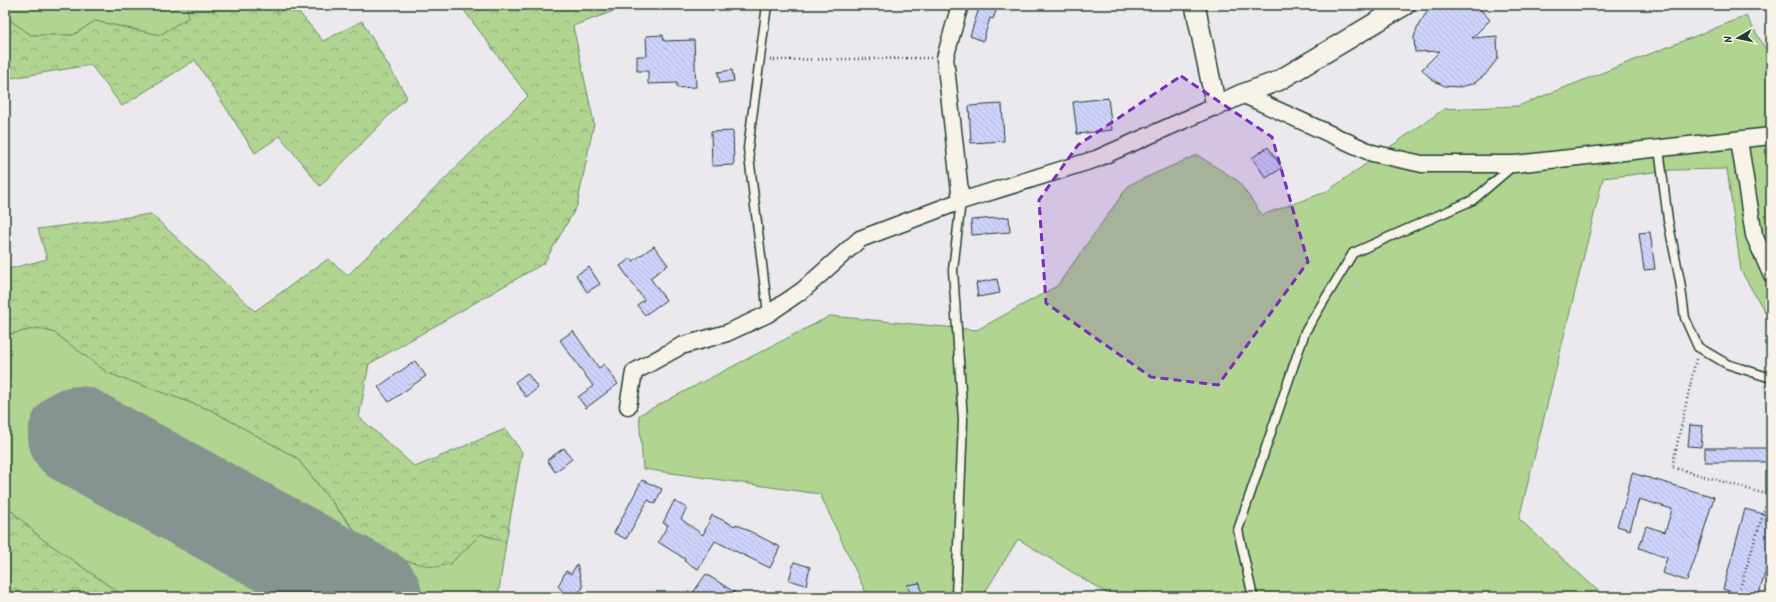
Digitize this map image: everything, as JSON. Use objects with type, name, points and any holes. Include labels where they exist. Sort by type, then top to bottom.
[{"type":"street","points":[[960,5],[945,58],[961,201]]},
{"type":"street","points":[[1195,5],[1216,106]]},
{"type":"street","points":[[628,406],[634,372],[681,346],[727,333],[768,314],[803,290],[860,239],[961,201],[1096,159],[1242,94],[1278,81],[1405,5]]},
{"type":"street","points":[[1242,94],[1372,153],[1422,164],[1515,164],[1771,136]]},
{"type":"street","points":[[1739,140],[1754,234],[1771,274]]},
{"type":"lane","points":[[767,5],[748,148],[768,314]]},
{"type":"lane","points":[[1659,148],[1668,220],[1680,281],[1685,318],[1698,347],[1726,364],[1771,378]]},
{"type":"lane","points":[[1252,597],[1238,530],[1305,332],[1354,253],[1473,200],[1515,164]]},
{"type":"lane","points":[[956,597],[963,420],[952,270],[961,201]]},
{"type":"path","points":[[760,60],[945,58]]},
{"type":"path","points":[[1698,347],[1672,468],[1769,496],[1740,588]]},
{"type":"highlighted area","points":[[1181,76],[1272,137],[1308,262],[1218,385],[1151,377],[1046,303],[1039,200],[1078,145]]},
{"type":"green space","points":[[5,5],[187,5],[189,17],[160,35],[95,21],[73,35],[31,35],[5,17]]},
{"type":"green space","points":[[187,5],[274,5],[278,13],[289,5],[293,5],[323,41],[362,21],[407,97],[320,186],[280,136],[255,153],[195,60],[122,106],[91,65],[5,79],[5,17],[31,35],[73,35],[95,21],[160,35],[189,17]]},
{"type":"green space","points":[[460,5],[630,5],[573,26],[594,123],[577,206],[544,263],[369,364],[359,417],[415,467],[505,429],[522,452],[506,542],[481,534],[450,564],[435,567],[391,558],[365,543],[297,458],[211,410],[108,373],[55,333],[38,328],[5,335],[5,270],[47,259],[38,229],[151,214],[255,311],[328,259],[348,275],[528,96]]},
{"type":"green space","points":[[1746,16],[1771,58],[1771,322],[1741,271],[1727,169],[1672,170],[1603,178],[1519,519],[1605,597],[1113,597],[1018,539],[982,597],[873,597],[865,591],[820,494],[643,469],[639,415],[830,316],[977,330],[1057,286],[1129,185],[1197,155],[1238,181],[1262,215],[1326,192],[1444,109],[1518,106]]},
{"type":"green space","points":[[38,328],[55,333],[108,373],[211,410],[297,458],[364,543],[450,564],[481,534],[506,542],[498,597],[125,597],[41,538],[5,505],[5,335]]},
{"type":"green space","points":[[5,505],[41,538],[125,597],[5,597]]},
{"type":"building","points":[[980,5],[998,5],[993,19],[990,18],[983,41],[970,36]]},
{"type":"building","points":[[1439,5],[1471,5],[1480,9],[1490,20],[1472,38],[1497,36],[1498,58],[1485,75],[1473,84],[1459,87],[1445,86],[1432,80],[1422,69],[1440,51],[1415,52],[1414,37],[1419,24],[1427,12]]},
{"type":"building","points":[[663,35],[664,41],[694,40],[696,87],[677,88],[677,83],[648,84],[648,71],[637,71],[637,56],[647,56],[646,36]]},
{"type":"building","points":[[732,70],[734,81],[720,83],[718,72]]},
{"type":"building","points":[[1108,98],[1112,130],[1077,134],[1073,102]]},
{"type":"building","points":[[1002,104],[1004,141],[971,143],[969,106]]},
{"type":"building","points":[[733,131],[734,165],[712,166],[711,132]]},
{"type":"building","points":[[1268,147],[1282,168],[1266,178],[1252,158]]},
{"type":"building","points":[[1009,217],[1010,232],[972,235],[971,220]]},
{"type":"building","points":[[1650,232],[1655,269],[1644,270],[1639,233]]},
{"type":"building","points":[[654,246],[668,265],[650,278],[666,300],[645,315],[637,305],[644,300],[620,266],[631,258],[633,261]]},
{"type":"building","points":[[589,267],[600,284],[587,292],[576,275]]},
{"type":"building","points":[[997,279],[1000,293],[978,297],[976,283]]},
{"type":"building","points":[[573,331],[599,368],[604,364],[618,384],[586,408],[578,397],[593,386],[560,340]]},
{"type":"building","points":[[415,361],[426,376],[389,402],[378,387]]},
{"type":"building","points":[[527,373],[538,388],[526,397],[515,382]]},
{"type":"building","points":[[1690,425],[1703,426],[1701,447],[1688,446]]},
{"type":"building","points":[[564,448],[572,459],[555,472],[547,460]]},
{"type":"building","points":[[1705,448],[1771,448],[1771,462],[1705,462]]},
{"type":"building","points":[[1632,473],[1714,497],[1687,581],[1662,573],[1667,558],[1639,548],[1646,526],[1665,532],[1672,509],[1639,499],[1630,530],[1617,526]]},
{"type":"building","points":[[642,480],[662,489],[655,504],[648,500],[626,539],[614,533]]},
{"type":"building","points":[[674,501],[687,508],[681,519],[703,535],[712,515],[735,526],[736,524],[780,547],[770,568],[715,541],[698,569],[684,561],[685,559],[658,542],[668,525],[663,523]]},
{"type":"building","points":[[1745,509],[1771,516],[1771,553],[1758,597],[1747,597],[1723,589]]},
{"type":"building","points":[[794,562],[810,567],[806,585],[789,580]]},
{"type":"building","points":[[577,564],[583,588],[573,597],[568,597],[558,586],[566,571],[571,574]]},
{"type":"building","points":[[706,574],[742,597],[690,597]]},
{"type":"building","points":[[920,583],[922,595],[912,597],[907,585]]},
{"type":"runway","points":[[78,436],[372,597]]}]
